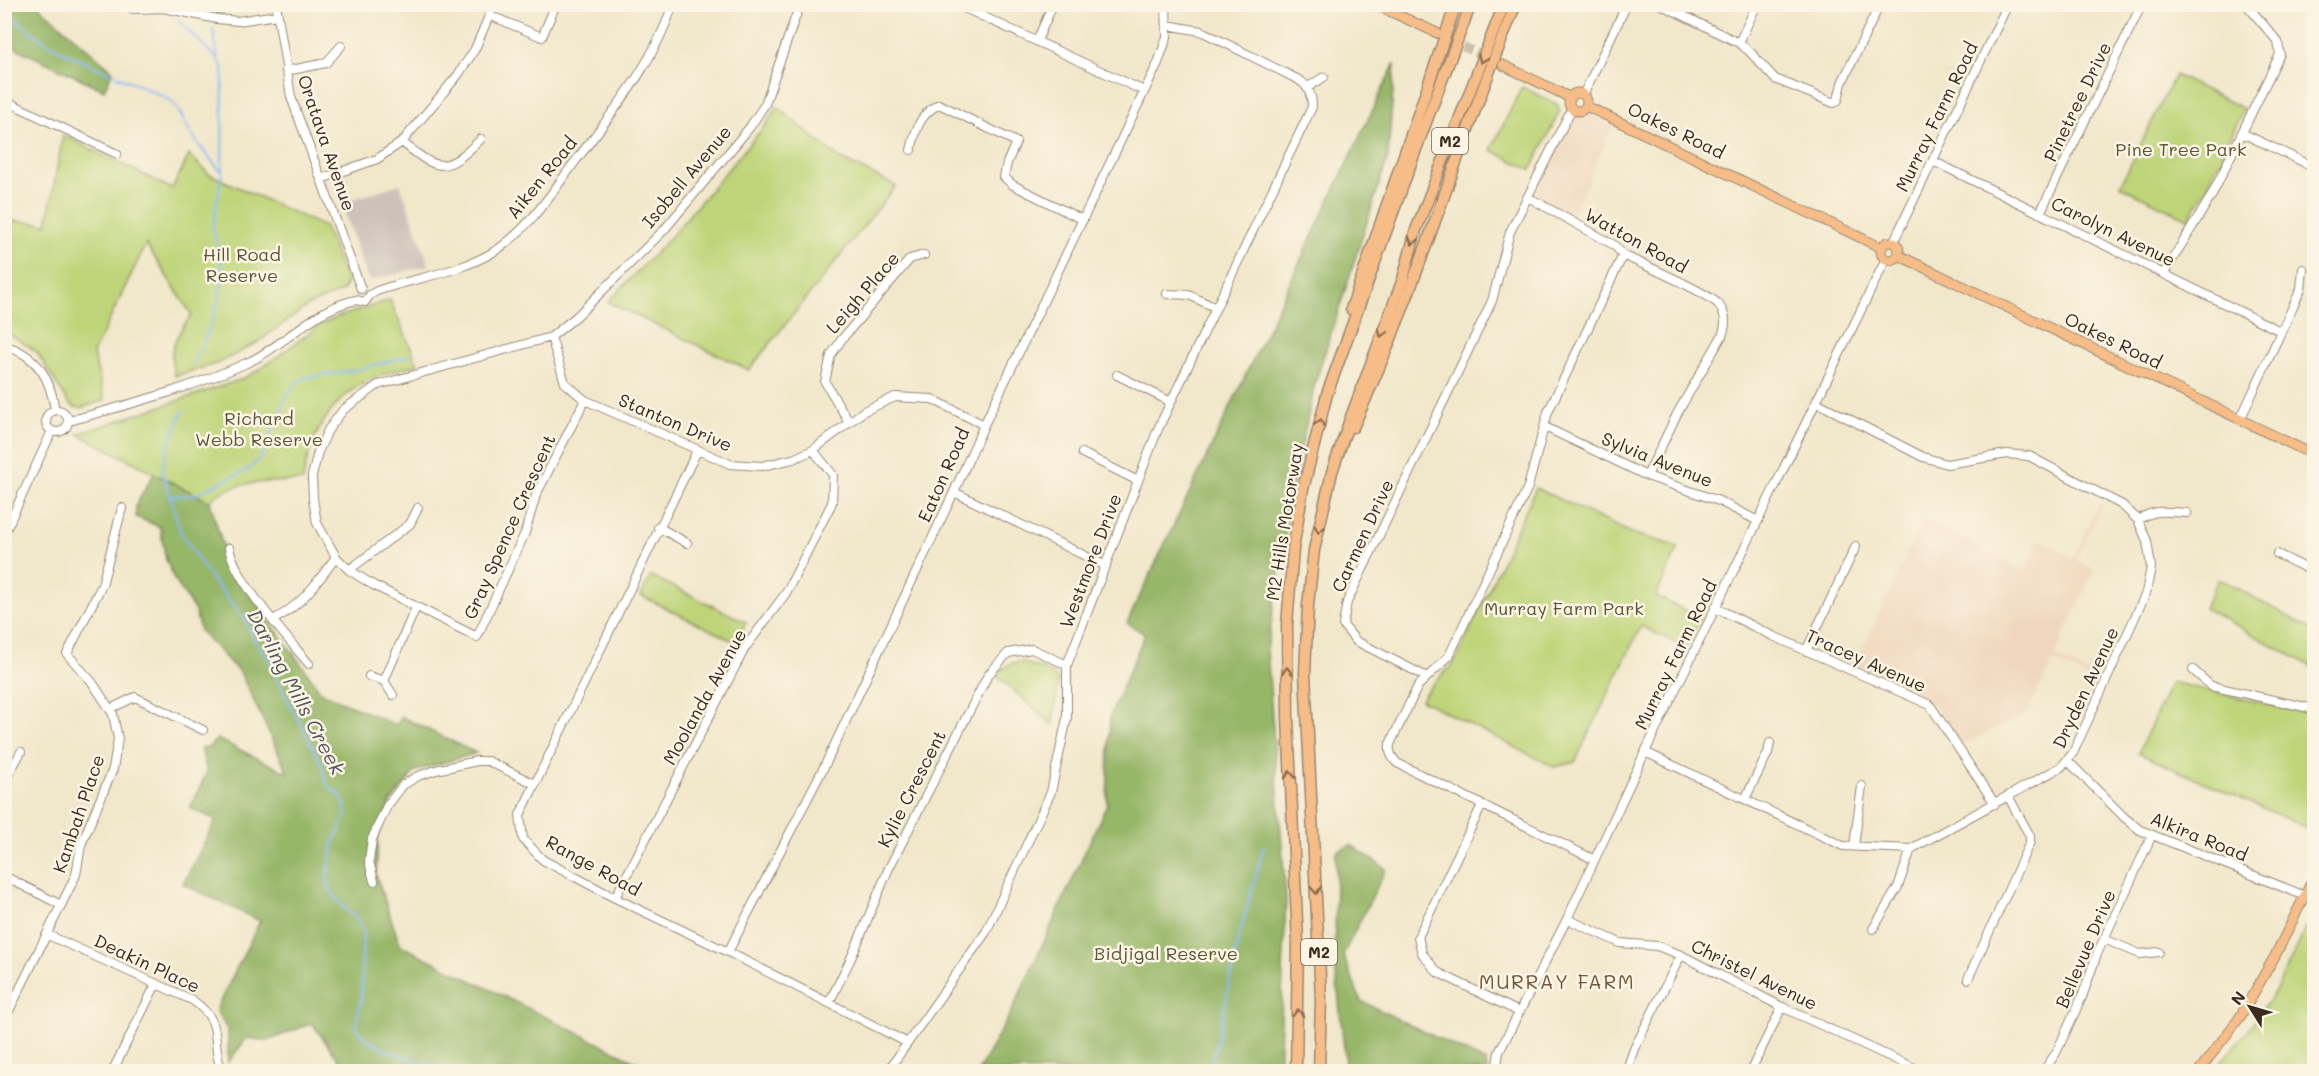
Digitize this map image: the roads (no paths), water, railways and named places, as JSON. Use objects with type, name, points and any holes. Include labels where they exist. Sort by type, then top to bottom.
[{"type":"highway","name":"M2","points":[[1341,356],[1346,324],[1456,4]]},
{"type":"highway","name":"M2 Hills Motorway","points":[[1296,1071],[1298,944],[1288,718],[1287,625],[1293,549],[1316,434],[1341,356],[1442,77],[1472,4]]},
{"type":"highway","name":"M2 Hills Motorway","points":[[1319,1071],[1321,998],[1305,673],[1310,584],[1322,513],[1332,472],[1402,279],[1416,230],[1504,4]]},
{"type":"highway","name":"M2 Hills Motorway","points":[[1332,472],[1374,382],[1429,240],[1501,41],[1518,4]]},
{"type":"main road","points":[[1374,4],[1437,33]]},
{"type":"main road","points":[[1503,65],[1571,103],[1581,111],[1586,106],[1587,99],[1583,95],[1576,94],[1571,103]]},
{"type":"main road","name":"Oakes Road","points":[[1586,106],[1882,248]]},
{"type":"main road","points":[[1888,243],[1893,243],[1898,250],[1898,255],[1892,260],[1886,259],[1881,253],[1882,248],[1888,243]]},
{"type":"main road","name":"Oakes Road","points":[[1898,255],[2314,455]]},
{"type":"main road","points":[[2198,1071],[2240,1017],[2275,956],[2314,877]]},
{"type":"street","name":"Oratava Avenue","points":[[276,4],[293,103],[361,289]]},
{"type":"street","points":[[321,179],[377,159],[402,142],[458,75],[475,49],[491,16],[494,4]]},
{"type":"street","points":[[491,16],[542,37],[556,4]]},
{"type":"street","name":"Aiken Road","points":[[370,295],[485,257],[520,230],[551,194],[630,86],[664,32],[673,4]]},
{"type":"street","name":"Isobell Avenue","points":[[550,337],[577,316],[664,230],[750,127],[765,104],[800,4]]},
{"type":"street","points":[[956,4],[1144,91]]},
{"type":"street","points":[[1037,41],[1053,4]]},
{"type":"street","name":"Eaton Road","points":[[728,952],[826,763],[1144,91],[1167,37],[1166,4]]},
{"type":"street","points":[[1583,95],[1627,4]]},
{"type":"street","points":[[1660,4],[1739,43],[1775,79],[1834,104],[1838,100],[1842,83],[1880,4]]},
{"type":"street","points":[[1739,43],[1757,4]]},
{"type":"street","name":"Murray Farm Road","points":[[1893,243],[2008,4]]},
{"type":"street","name":"Pinetree Drive","points":[[2040,213],[2142,4]]},
{"type":"street","points":[[2164,273],[2212,195],[2280,54],[2278,42],[2246,4]]},
{"type":"street","points":[[133,9],[164,8],[238,21],[277,15]]},
{"type":"street","points":[[1167,25],[1201,31],[1299,80],[1308,87],[1324,77]]},
{"type":"street","points":[[286,71],[326,63],[341,46]]},
{"type":"street","name":"Westmore Drive","points":[[887,1071],[986,932],[1051,792],[1067,718],[1067,665],[1171,402],[1312,107],[1308,87]]},
{"type":"street","points":[[4,100],[117,154]]},
{"type":"street","name":"Carmen Drive","points":[[1427,677],[1356,641],[1343,625],[1347,602],[1492,301],[1510,232],[1571,103]]},
{"type":"street","points":[[911,150],[917,123],[928,110],[939,104],[1016,142],[1006,163],[1004,177],[1013,185],[1083,220]]},
{"type":"street","points":[[2242,133],[2314,167]]},
{"type":"street","points":[[402,142],[431,164],[447,164],[463,156],[481,139]]},
{"type":"street","name":"Carolyn Avenue","points":[[1933,161],[2280,331]]},
{"type":"street","name":"Watton Road","points":[[1528,197],[1614,245],[1623,255],[1713,299],[1719,305],[1726,320],[1722,336],[1678,412],[1647,476]]},
{"type":"street","name":"Leigh Place","points":[[849,422],[825,382],[831,355],[910,259],[924,255]]},
{"type":"street","points":[[1593,859],[1397,763],[1391,756],[1390,744],[1418,686],[1449,656],[1528,488],[1548,412],[1623,255]]},
{"type":"street","name":"Murray Farm Road","points":[[1496,1071],[1499,1052],[1567,919],[1593,859],[1758,520],[1818,403],[1886,259]]},
{"type":"street","points":[[2240,420],[2301,289],[2303,269]]},
{"type":"street","points":[[52,432],[63,431],[69,421],[145,399],[236,367],[268,350],[322,312],[356,300],[365,302],[370,295],[367,290],[361,289],[356,293],[356,300]]},
{"type":"street","points":[[1167,294],[1189,295],[1216,308]]},
{"type":"street","name":"Stanton Drive","points":[[550,337],[565,383],[585,400],[729,464],[762,466],[793,459],[813,450],[864,411],[896,397],[932,399],[984,425]]},
{"type":"street","name":"Gray Spence Crescent","points":[[550,337],[378,385],[343,410],[328,430],[318,452],[312,476],[317,523],[336,557],[349,570],[477,637],[525,532],[536,495],[585,400]]},
{"type":"street","points":[[4,345],[21,352],[40,368],[50,384],[55,410]]},
{"type":"street","points":[[1117,375],[1171,402]]},
{"type":"street","name":"Dryden Avenue","points":[[1818,403],[1923,457],[1947,464],[2007,454],[2029,456],[2122,505],[2138,520],[2151,557],[2150,577],[2146,592],[2068,761],[1995,804],[1911,849]]},
{"type":"street","points":[[55,410],[63,411],[69,421]]},
{"type":"street","points":[[52,432],[47,427],[46,419],[55,410]]},
{"type":"street","name":"Sylvia Avenue","points":[[1545,427],[1647,476],[1719,501],[1758,520]]},
{"type":"street","points":[[4,534],[52,432]]},
{"type":"street","name":"Moolanda Avenue","points":[[615,898],[745,648],[786,593],[832,503],[833,475],[813,450]]},
{"type":"street","name":"Range Road","points":[[697,451],[658,527],[520,815],[523,839],[543,860],[908,1043]]},
{"type":"street","points":[[1082,453],[1138,481]]},
{"type":"street","points":[[954,492],[1106,566]]},
{"type":"street","name":"Kambah Place","points":[[4,1021],[76,875],[81,845],[113,769],[117,739],[110,709],[92,682],[67,654],[102,585],[122,508]]},
{"type":"street","points":[[349,570],[410,524],[418,508]]},
{"type":"street","points":[[2138,520],[2150,512],[2187,513]]},
{"type":"street","points":[[658,527],[687,543]]},
{"type":"street","points":[[1806,651],[1856,546]]},
{"type":"street","points":[[229,548],[232,564],[309,664]]},
{"type":"street","points":[[2277,554],[2314,572]]},
{"type":"street","points":[[273,620],[291,611],[336,557]]},
{"type":"street","points":[[384,681],[416,607]]},
{"type":"street","name":"Tracey Avenue","points":[[1716,608],[1806,651],[1930,705],[1995,804]]},
{"type":"street","name":"Kylie Crescent","points":[[829,1003],[852,956],[889,868],[988,675],[1008,653],[1032,649],[1067,665]]},
{"type":"street","points":[[2193,670],[2211,686],[2314,709]]},
{"type":"street","points":[[369,676],[384,681],[393,695]]},
{"type":"street","points":[[110,709],[135,697],[203,730]]},
{"type":"street","points":[[1745,799],[1768,753],[1770,743]]},
{"type":"street","points":[[4,782],[21,752]]},
{"type":"street","points":[[1645,752],[1843,846],[1911,849],[1898,887],[1873,929]]},
{"type":"street","points":[[374,881],[369,861],[372,839],[387,806],[403,785],[435,770],[477,761],[488,761],[499,765],[535,784]]},
{"type":"street","name":"Alkira Road","points":[[2068,761],[2125,818],[2152,835],[2305,896]]},
{"type":"street","points":[[1854,846],[1862,786]]},
{"type":"street","points":[[1968,979],[2031,842],[2008,796]]},
{"type":"street","points":[[1482,805],[1418,937],[1422,953],[1437,972],[1519,1012]]},
{"type":"street","name":"Bellevue Drive","points":[[2043,1071],[2056,1053],[2082,997],[2104,939],[2152,835]]},
{"type":"street","points":[[4,876],[61,905]]},
{"type":"street","name":"Christel Avenue","points":[[1567,919],[1620,943],[1657,946],[1681,955],[1782,1007],[1923,1071]]},
{"type":"street","name":"Deakin Place","points":[[48,935],[192,1000],[203,1008],[212,1018],[216,1030],[219,1064],[222,1071]]},
{"type":"street","points":[[2104,939],[2139,954],[2159,952]]},
{"type":"street","points":[[1626,1071],[1681,955]]},
{"type":"street","points":[[112,1071],[156,984]]},
{"type":"street","points":[[1750,1071],[1782,1007]]},
{"type":"waterway","points":[[4,8],[23,26],[63,52],[171,101],[178,109],[188,129],[221,171]]},
{"type":"waterway","name":"Darling Mills Creek","points":[[178,20],[218,60],[223,68],[222,172],[213,227],[222,268],[221,291],[209,330],[193,364]]},
{"type":"waterway","points":[[213,29],[218,59]]},
{"type":"waterway","points":[[170,496],[194,495],[251,468],[261,457],[287,396],[295,384],[305,378],[361,369],[411,355]]},
{"type":"waterway","name":"Darling Mills Creek","points":[[183,411],[169,443],[162,469],[181,533],[213,581],[245,619],[254,639],[269,660],[276,678],[322,765],[327,784],[342,797],[345,805],[346,817],[333,843],[327,879],[330,890],[343,907],[358,920],[363,930],[361,998],[356,1027],[372,1043],[451,1072]]},
{"type":"waterway","points":[[1208,1072],[1218,1041],[1237,945],[1264,846]]},
{"type":"tunnel","points":[[1451,41],[1488,58]]},
{"type":"district","name":"MURRAY FARM","points":[[1557,982]]},
{"type":"park label","name":"Pine Tree Park","points":[[2181,150]]},
{"type":"park label","name":"Hill Road Reserve","points":[[242,265]]},
{"type":"park label","name":"Richard Webb Reserve","points":[[259,429]]},
{"type":"park label","name":"Murray Farm Park","points":[[1564,609]]},
{"type":"park label","name":"Bidjigal Reserve","points":[[1166,954]]}]
